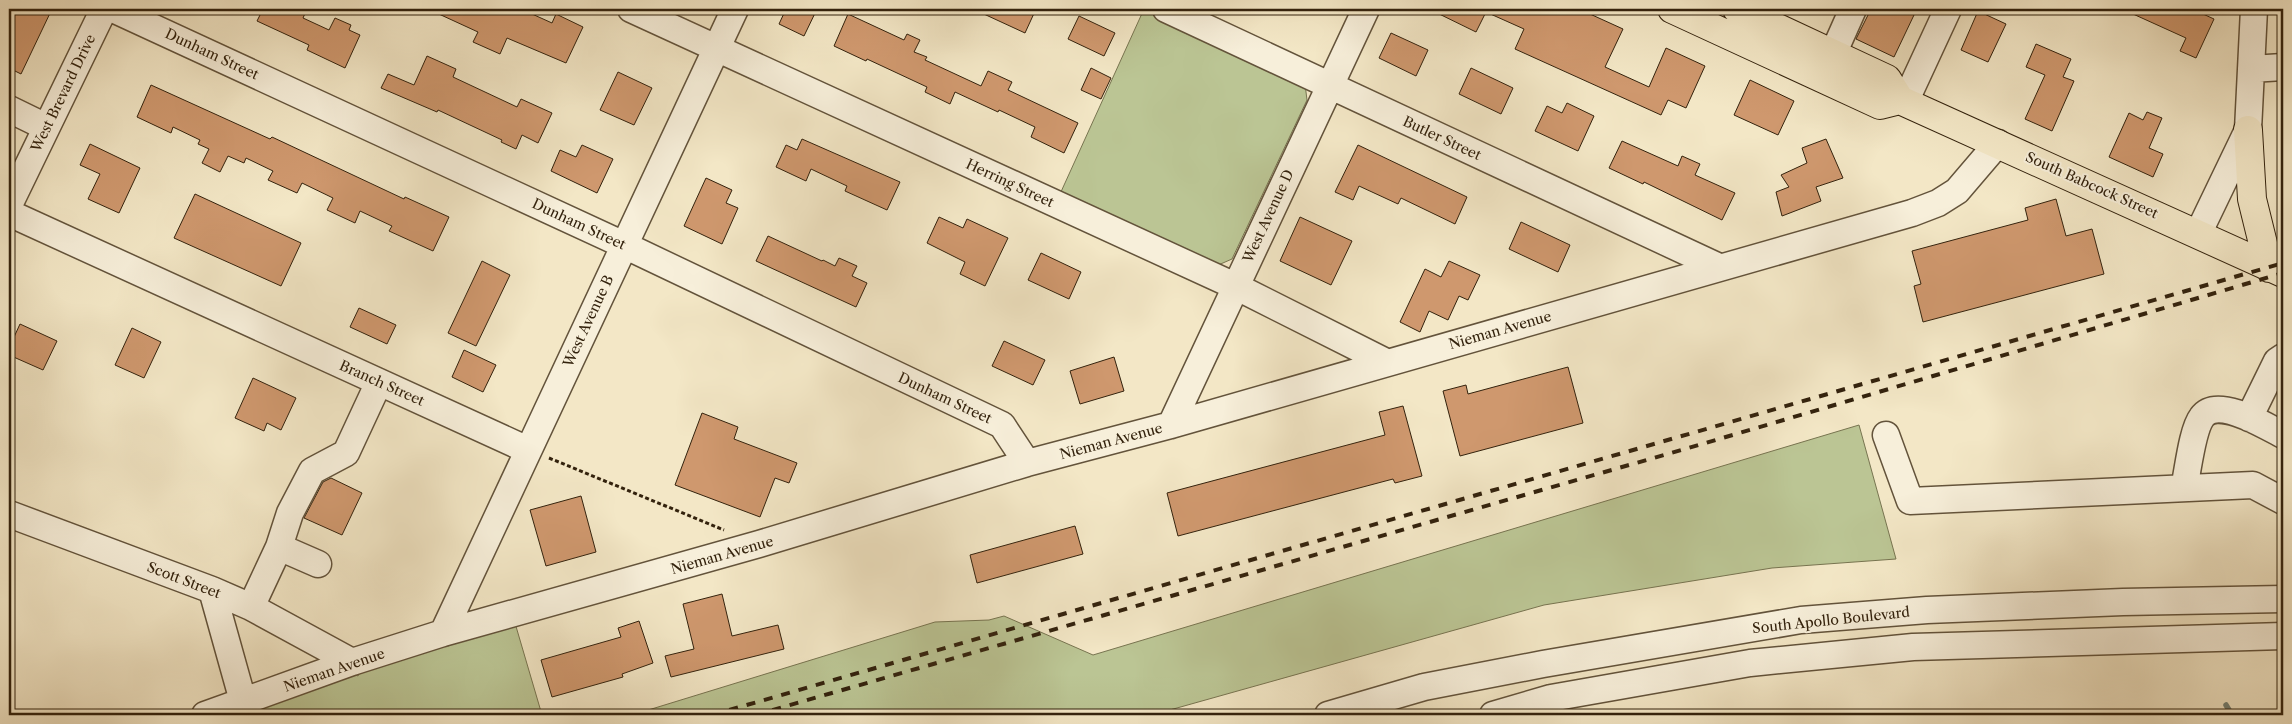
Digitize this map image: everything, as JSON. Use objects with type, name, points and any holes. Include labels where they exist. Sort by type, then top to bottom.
[{"type":"main road","points":[[1672,9],[1880,105],[1903,101],[1887,79],[1737,9]]},
{"type":"main road","name":"South Babcock Street","points":[[1903,101],[2198,234],[2279,273]]},
{"type":"main road","points":[[2248,130],[2252,199],[2279,273]]},
{"type":"street","name":"West Brevard Drive","points":[[9,205],[104,9]]},
{"type":"street","name":"Dunham Street","points":[[113,9],[624,245],[1002,425],[1028,463]]},
{"type":"street","name":"Herring Street","points":[[631,9],[1235,286],[1386,362]]},
{"type":"street","name":"West Avenue B","points":[[443,633],[735,9]]},
{"type":"street","name":"Butler Street","points":[[1166,9],[1718,267]]},
{"type":"street","name":"West Avenue D","points":[[1171,424],[1366,9]]},
{"type":"street","points":[[1832,54],[1853,9]]},
{"type":"street","points":[[1903,101],[1948,9]]},
{"type":"street","points":[[2198,234],[2248,130],[2254,9]]},
{"type":"street","points":[[2251,69],[2283,67]]},
{"type":"street","points":[[9,109],[46,127]]},
{"type":"street","name":"Nieman Avenue","points":[[205,715],[352,662],[443,633],[759,544],[1028,463],[1912,213],[1938,203],[1957,191],[1998,143]]},
{"type":"street","name":"Branch Street","points":[[9,213],[528,450]]},
{"type":"street","points":[[2249,418],[2277,361],[2283,357]]},
{"type":"street","points":[[251,607],[280,547],[290,513],[312,472],[346,453],[379,382]]},
{"type":"street","points":[[2184,488],[2197,427],[2202,416],[2210,410],[2224,409],[2249,418],[2283,435]]},
{"type":"street","points":[[1886,435],[1910,501],[2253,485],[2283,501]]},
{"type":"street","name":"Scott Street","points":[[9,514],[212,590],[251,607],[352,662]]},
{"type":"street","points":[[280,547],[318,564]]},
{"type":"street","points":[[212,590],[243,701]]},
{"type":"street","name":"South Apollo Boulevard","points":[[1328,715],[1424,687],[1543,664],[1801,620],[1926,610],[2283,598]]},
{"type":"street","points":[[1493,715],[1555,709],[1750,663],[1914,647],[2283,636]]},
{"type":"street","points":[[1543,664],[1555,709]]},
{"type":"path","points":[[528,450],[759,544]]},
{"type":"green space","points":[[1144,9],[1305,84],[1307,100],[1232,259],[1216,266],[1060,194]]},
{"type":"green space","points":[[1859,425],[1896,559],[1772,568],[1544,605],[1152,715],[632,715],[935,622],[989,620],[1004,616],[1093,655]]},
{"type":"green space","points":[[515,623],[542,715],[235,715],[352,673],[358,676],[361,670],[443,644],[449,646],[451,642]]},
{"type":"building","points":[[9,9],[52,9],[21,74],[9,68]]},
{"type":"building","points":[[263,9],[307,9],[303,18],[329,30],[335,18],[351,25],[349,30],[360,35],[345,68],[307,50],[309,45],[257,21]]},
{"type":"building","points":[[428,9],[521,9],[552,23],[556,14],[583,27],[566,63],[507,38],[500,54],[473,42],[478,32]]},
{"type":"building","points":[[786,9],[817,9],[804,36],[779,24]]},
{"type":"building","points":[[973,9],[1036,9],[1025,33]]},
{"type":"building","points":[[1429,9],[1579,9],[1623,29],[1605,67],[1649,87],[1666,48],[1705,66],[1686,108],[1668,100],[1661,115],[1515,49],[1524,29],[1486,12],[1476,32]]},
{"type":"building","points":[[1871,9],[1901,9],[1914,15],[1894,57],[1856,39]]},
{"type":"building","points":[[2122,9],[2192,9],[2214,19],[2196,58],[2180,51],[2186,38]]},
{"type":"building","points":[[1978,11],[2006,24],[1988,62],[1961,50]]},
{"type":"building","points":[[848,14],[904,40],[907,34],[920,40],[914,52],[927,57],[925,60],[981,86],[988,71],[1012,82],[1008,90],[1078,123],[1064,153],[1031,137],[1035,127],[999,110],[998,112],[955,92],[950,104],[925,92],[927,87],[834,46]]},
{"type":"building","points":[[1079,16],[1115,33],[1104,56],[1068,39]]},
{"type":"building","points":[[1391,33],[1428,50],[1416,76],[1379,58]]},
{"type":"building","points":[[2036,44],[2071,59],[2063,77],[2074,81],[2052,131],[2025,119],[2045,75],[2026,67]]},
{"type":"building","points":[[427,56],[456,69],[453,77],[517,107],[521,99],[552,113],[538,143],[522,135],[516,149],[501,142],[502,140],[438,110],[437,112],[381,88],[388,74],[414,85]]},
{"type":"building","points":[[1091,68],[1111,78],[1101,99],[1081,90]]},
{"type":"building","points":[[1471,68],[1513,88],[1501,114],[1459,94]]},
{"type":"building","points":[[618,72],[652,88],[634,125],[600,110]]},
{"type":"building","points":[[1750,80],[1794,101],[1778,135],[1734,115]]},
{"type":"building","points":[[151,85],[270,139],[272,137],[404,199],[405,197],[449,217],[433,251],[389,231],[392,226],[360,211],[355,223],[327,210],[333,198],[302,183],[297,193],[268,180],[273,171],[246,158],[244,163],[228,156],[220,172],[202,163],[209,149],[198,144],[200,140],[173,127],[171,133],[137,117]]},
{"type":"building","points":[[1567,103],[1594,116],[1578,151],[1535,131],[1547,106],[1562,113]]},
{"type":"building","points":[[2147,112],[2162,118],[2149,148],[2163,154],[2153,177],[2109,157],[2129,113],[2143,120]]},
{"type":"building","points":[[802,139],[900,182],[887,210],[845,191],[847,186],[811,169],[806,181],[776,167],[786,145],[797,150]]},
{"type":"building","points":[[1826,139],[1843,178],[1816,187],[1821,201],[1782,216],[1776,192],[1789,187],[1781,175],[1807,163],[1802,148]]},
{"type":"building","points":[[1622,141],[1678,166],[1682,156],[1700,164],[1695,175],[1735,193],[1722,220],[1644,182],[1643,184],[1609,168]]},
{"type":"building","points":[[90,144],[140,168],[119,213],[88,199],[100,174],[80,165]]},
{"type":"building","points":[[582,145],[613,159],[597,193],[551,171],[560,150],[576,157]]},
{"type":"building","points":[[1358,145],[1467,197],[1455,224],[1401,198],[1398,204],[1359,186],[1353,200],[1335,192]]},
{"type":"building","points":[[706,178],[732,190],[726,203],[738,208],[722,244],[684,226]]},
{"type":"building","points":[[195,194],[301,243],[281,286],[174,238]]},
{"type":"building","points":[[2056,199],[2066,236],[2092,229],[2104,274],[1923,322],[1914,286],[1921,284],[1912,251],[2028,220],[2025,208]]},
{"type":"building","points":[[939,217],[963,228],[967,219],[1008,238],[985,286],[960,274],[965,262],[927,243]]},
{"type":"building","points":[[1300,217],[1352,241],[1331,285],[1280,261]]},
{"type":"building","points":[[1521,222],[1570,245],[1558,272],[1509,249]]},
{"type":"building","points":[[768,236],[835,266],[839,258],[857,266],[852,276],[867,283],[856,307],[756,261]]},
{"type":"building","points":[[1041,253],[1081,272],[1069,299],[1028,280]]},
{"type":"building","points":[[482,261],[510,275],[476,346],[448,333]]},
{"type":"building","points":[[1449,261],[1480,275],[1468,300],[1459,296],[1448,320],[1429,311],[1420,332],[1400,322],[1425,269],[1441,277]]},
{"type":"building","points":[[359,308],[396,325],[387,344],[350,327]]},
{"type":"building","points":[[20,324],[57,341],[43,370],[9,355],[9,348]]},
{"type":"building","points":[[132,328],[161,342],[144,378],[115,365]]},
{"type":"building","points":[[1004,341],[1045,360],[1033,385],[992,366]]},
{"type":"building","points":[[464,350],[496,365],[483,392],[452,377]]},
{"type":"building","points":[[1114,357],[1124,391],[1080,404],[1070,371]]},
{"type":"building","points":[[1568,367],[1583,423],[1460,456],[1443,391],[1466,385],[1468,394]]},
{"type":"building","points":[[253,378],[296,398],[281,430],[267,423],[264,431],[235,418]]},
{"type":"building","points":[[1403,406],[1422,476],[1395,483],[1393,479],[1178,536],[1167,493],[1385,435],[1379,412]]},
{"type":"building","points":[[702,413],[738,427],[734,439],[797,463],[789,483],[775,478],[760,517],[675,485]]},
{"type":"building","points":[[331,478],[362,493],[342,535],[304,518],[323,482]]},
{"type":"building","points":[[581,496],[596,552],[546,566],[530,510]]},
{"type":"building","points":[[1075,526],[1083,554],[977,583],[970,555]]},
{"type":"building","points":[[722,594],[732,636],[778,625],[784,649],[671,677],[665,656],[694,649],[683,604]]},
{"type":"building","points":[[639,621],[653,663],[622,674],[623,677],[552,697],[541,660],[621,637],[618,628]]},
{"type":"waterway","points":[[2226,705],[2232,715]]},
{"type":"railway","points":[[712,715],[2283,263]]},
{"type":"railway","points":[[755,715],[1685,449],[2283,273]]}]
